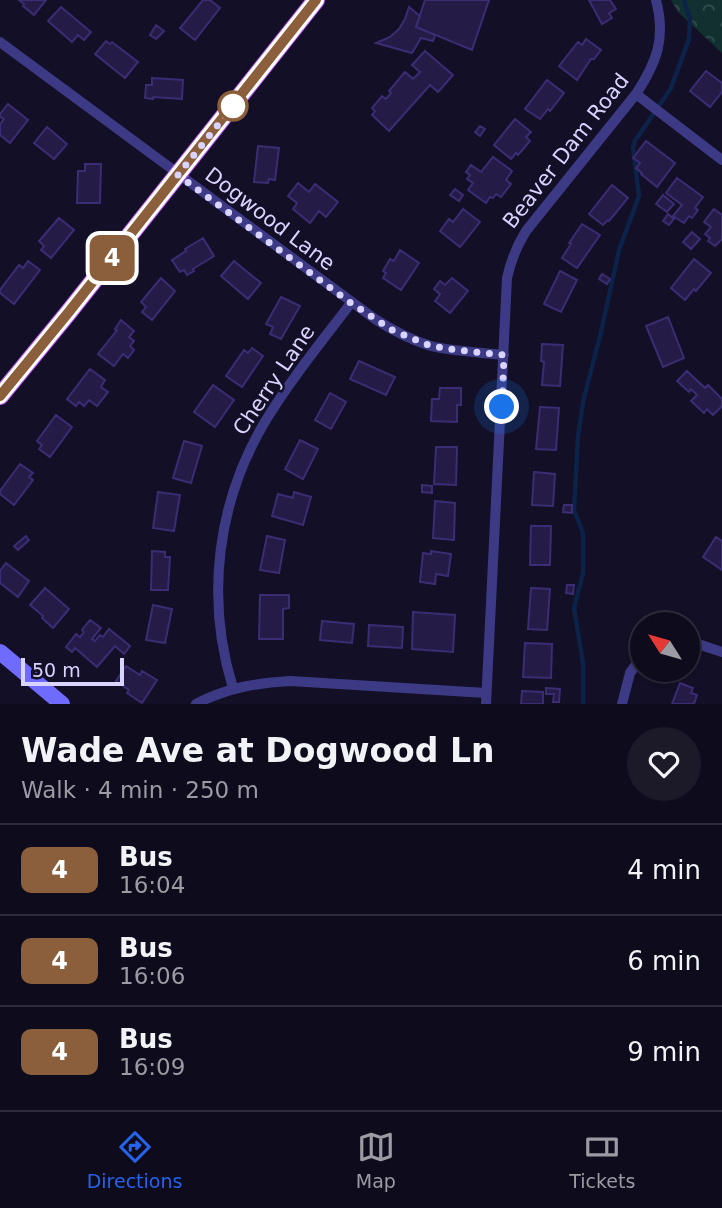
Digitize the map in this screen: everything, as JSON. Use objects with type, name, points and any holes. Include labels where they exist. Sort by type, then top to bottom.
[{"type":"main road","points":[[0,396],[316,0]]},
{"type":"main road","points":[[0,652],[62,704]]},
{"type":"street","name":"Beaver Dam Road","points":[[486,698],[508,278],[515,250],[526,232],[646,78],[659,49],[661,23],[656,0]]},
{"type":"street","name":"Dogwood Lane","points":[[0,42],[351,303],[392,330],[431,346],[504,355]]},
{"type":"street","points":[[636,94],[722,160]]},
{"type":"street","name":"Cherry Lane","points":[[233,688],[222,649],[218,599],[219,556],[230,503],[246,457],[267,419],[351,303]]},
{"type":"street","points":[[700,645],[722,652]]},
{"type":"street","points":[[622,704],[630,673]]},
{"type":"street","points":[[196,704],[233,688],[290,681],[486,698]]},
{"type":"green space","points":[[671,0],[722,0],[722,53],[678,12]]},
{"type":"building","points":[[19,0],[46,0],[34,15]]},
{"type":"building","points":[[203,0],[210,0],[220,8],[195,40],[180,28]]},
{"type":"building","points":[[425,0],[489,0],[472,50],[416,27]]},
{"type":"building","points":[[589,0],[610,0],[616,9],[609,13],[612,18],[602,24]]},
{"type":"building","points":[[61,7],[91,32],[84,40],[78,35],[72,42],[48,21]]},
{"type":"building","points":[[409,7],[420,16],[416,27],[435,35],[433,41],[421,38],[412,53],[376,43],[390,37],[399,29]]},
{"type":"building","points":[[156,25],[164,31],[156,39],[150,35]]},
{"type":"building","points":[[586,39],[601,50],[591,59],[577,80],[559,66],[578,42],[582,45]]},
{"type":"building","points":[[106,41],[110,44],[112,42],[138,62],[125,78],[95,54]]},
{"type":"building","points":[[425,51],[453,75],[438,92],[430,85],[389,131],[372,115],[375,111],[372,108],[382,96],[386,99],[391,93],[389,91],[405,72],[413,79],[420,72],[412,65]]},
{"type":"building","points":[[706,71],[722,83],[722,92],[710,107],[690,91]]},
{"type":"building","points":[[152,78],[183,80],[182,99],[145,98],[146,85],[152,85]]},
{"type":"building","points":[[547,80],[564,93],[540,119],[525,109]]},
{"type":"building","points":[[8,104],[28,120],[10,143],[0,135],[0,124],[4,119],[0,114]]},
{"type":"building","points":[[515,119],[531,132],[526,137],[530,141],[511,159],[494,145]]},
{"type":"building","points":[[480,126],[485,129],[480,136],[475,132]]},
{"type":"building","points":[[47,127],[67,144],[54,159],[34,143]]},
{"type":"building","points":[[646,141],[675,163],[657,187],[636,168],[640,163],[633,158]]},
{"type":"building","points":[[258,146],[279,148],[275,180],[269,179],[268,183],[254,182]]},
{"type":"building","points":[[493,157],[512,171],[506,180],[511,184],[501,197],[496,194],[486,203],[468,190],[473,183],[467,179],[470,175],[466,172],[471,165],[481,172]]},
{"type":"building","points":[[85,164],[101,164],[100,203],[77,203],[78,171],[85,171]]},
{"type":"building","points":[[677,178],[703,197],[695,208],[698,210],[684,223],[673,216],[682,205],[666,193]]},
{"type":"building","points":[[298,183],[309,192],[315,184],[338,202],[326,217],[319,211],[310,223],[293,209],[297,203],[288,196]]},
{"type":"building","points":[[612,185],[628,198],[603,225],[589,214]]},
{"type":"building","points":[[455,189],[463,195],[459,201],[450,195]]},
{"type":"building","points":[[663,195],[674,204],[667,212],[656,204]]},
{"type":"building","points":[[463,209],[480,222],[460,247],[440,231],[449,219],[453,222]]},
{"type":"building","points":[[714,209],[722,215],[722,239],[715,246],[708,241],[710,238],[705,234],[711,227],[704,222]]},
{"type":"building","points":[[668,214],[674,219],[669,225],[663,221]]},
{"type":"building","points":[[59,218],[74,230],[51,258],[41,250],[44,246],[39,241]]},
{"type":"building","points":[[582,224],[600,235],[577,268],[562,258]]},
{"type":"building","points":[[692,232],[700,239],[691,249],[683,242]]},
{"type":"building","points":[[203,238],[214,256],[187,275],[184,270],[180,272],[172,260]]},
{"type":"building","points":[[400,250],[419,263],[401,290],[383,278],[386,273],[383,271],[390,259],[394,261]]},
{"type":"building","points":[[694,259],[711,273],[685,300],[671,288]]},
{"type":"building","points":[[28,261],[40,270],[14,304],[0,293],[0,290],[19,265],[23,268]]},
{"type":"building","points":[[234,261],[261,283],[248,299],[221,276]]},
{"type":"building","points":[[560,271],[577,280],[561,312],[544,304]]},
{"type":"building","points":[[602,274],[610,279],[607,284],[599,279]]},
{"type":"building","points":[[161,278],[175,291],[152,320],[142,312],[146,307],[141,302]]},
{"type":"building","points":[[452,278],[468,291],[450,313],[435,301],[440,294],[434,289],[440,281],[445,285]]},
{"type":"building","points":[[281,297],[300,306],[281,339],[270,334],[273,327],[266,324]]},
{"type":"building","points":[[668,317],[684,358],[663,367],[646,326]]},
{"type":"building","points":[[121,320],[134,331],[129,337],[134,341],[130,346],[134,350],[128,358],[123,354],[114,366],[98,354],[117,330],[115,329]]},
{"type":"building","points":[[542,344],[563,345],[560,386],[542,385]]},
{"type":"building","points":[[252,348],[263,356],[242,387],[226,376],[244,350],[248,353]]},
{"type":"building","points":[[359,361],[395,377],[386,395],[350,379]]},
{"type":"building","points":[[90,369],[105,380],[101,387],[108,392],[97,406],[89,400],[84,406],[79,402],[76,406],[67,399]]},
{"type":"building","points":[[687,371],[705,388],[708,385],[722,399],[722,406],[713,415],[707,409],[704,413],[691,401],[697,395],[691,389],[689,392],[677,381]]},
{"type":"building","points":[[213,385],[234,400],[215,427],[194,412]]},
{"type":"building","points":[[440,388],[461,388],[457,422],[431,421],[432,399],[439,399]]},
{"type":"building","points":[[330,393],[346,402],[331,429],[315,420]]},
{"type":"building","points":[[540,407],[559,408],[556,450],[536,449]]},
{"type":"building","points":[[56,415],[72,427],[50,457],[39,449],[42,445],[37,441]]},
{"type":"building","points":[[300,440],[318,449],[303,479],[285,469]]},
{"type":"building","points":[[184,441],[202,446],[191,483],[173,478]]},
{"type":"building","points":[[436,447],[457,447],[456,485],[434,484]]},
{"type":"building","points":[[20,464],[33,473],[29,477],[33,480],[14,505],[0,494],[0,491]]},
{"type":"building","points":[[534,472],[555,474],[553,506],[532,505]]},
{"type":"building","points":[[422,485],[432,486],[432,493],[422,492]]},
{"type":"building","points":[[158,492],[180,495],[174,531],[153,528]]},
{"type":"building","points":[[294,492],[311,497],[303,525],[272,516],[278,494],[293,498]]},
{"type":"building","points":[[435,501],[455,503],[454,540],[433,538]]},
{"type":"building","points":[[564,505],[572,505],[572,513],[563,512]]},
{"type":"building","points":[[531,526],[551,526],[550,565],[530,565]]},
{"type":"building","points":[[26,536],[29,540],[18,550],[14,546]]},
{"type":"building","points":[[267,536],[285,540],[279,573],[260,570]]},
{"type":"building","points":[[716,537],[722,541],[722,570],[703,557]]},
{"type":"building","points":[[152,551],[165,552],[165,557],[170,557],[168,590],[151,590]]},
{"type":"building","points":[[431,551],[451,554],[448,576],[436,574],[435,584],[420,582],[423,553],[431,554]]},
{"type":"building","points":[[6,563],[29,581],[18,597],[0,583],[0,571]]},
{"type":"building","points":[[567,585],[574,585],[573,594],[566,593]]},
{"type":"building","points":[[45,588],[69,609],[53,628],[30,605]]},
{"type":"building","points":[[531,588],[550,589],[547,630],[528,629]]},
{"type":"building","points":[[260,595],[289,595],[289,608],[283,609],[283,639],[259,639]]},
{"type":"building","points":[[153,605],[172,609],[165,643],[146,640]]},
{"type":"building","points":[[413,612],[455,615],[453,652],[412,649]]},
{"type":"building","points":[[90,620],[101,628],[92,639],[95,641],[100,635],[103,637],[109,629],[130,646],[124,654],[115,646],[97,667],[75,648],[72,652],[66,647],[76,634],[80,637]]},
{"type":"building","points":[[322,621],[354,624],[352,643],[320,640]]},
{"type":"building","points":[[369,625],[403,627],[402,648],[368,646]]},
{"type":"building","points":[[525,643],[552,644],[551,678],[523,677]]},
{"type":"building","points":[[126,666],[140,675],[142,671],[157,680],[142,703],[116,681]]},
{"type":"building","points":[[680,683],[693,688],[691,693],[697,695],[694,704],[672,704]]},
{"type":"building","points":[[546,688],[560,689],[559,702],[553,702],[554,694],[546,694]]},
{"type":"building","points":[[522,691],[543,692],[543,704],[521,704]]},
{"type":"waterway","points":[[583,704],[583,663],[574,608],[583,573],[583,533],[574,510],[578,436],[583,402],[619,250],[639,196],[633,148],[671,88],[689,39],[690,19],[684,0]]},
{"type":"bus line","name":"4","points":[[0,396],[316,0]]},
{"type":"route","points":[[233,106],[178,175],[351,303],[392,330],[431,346],[504,355],[502,407]]}]
